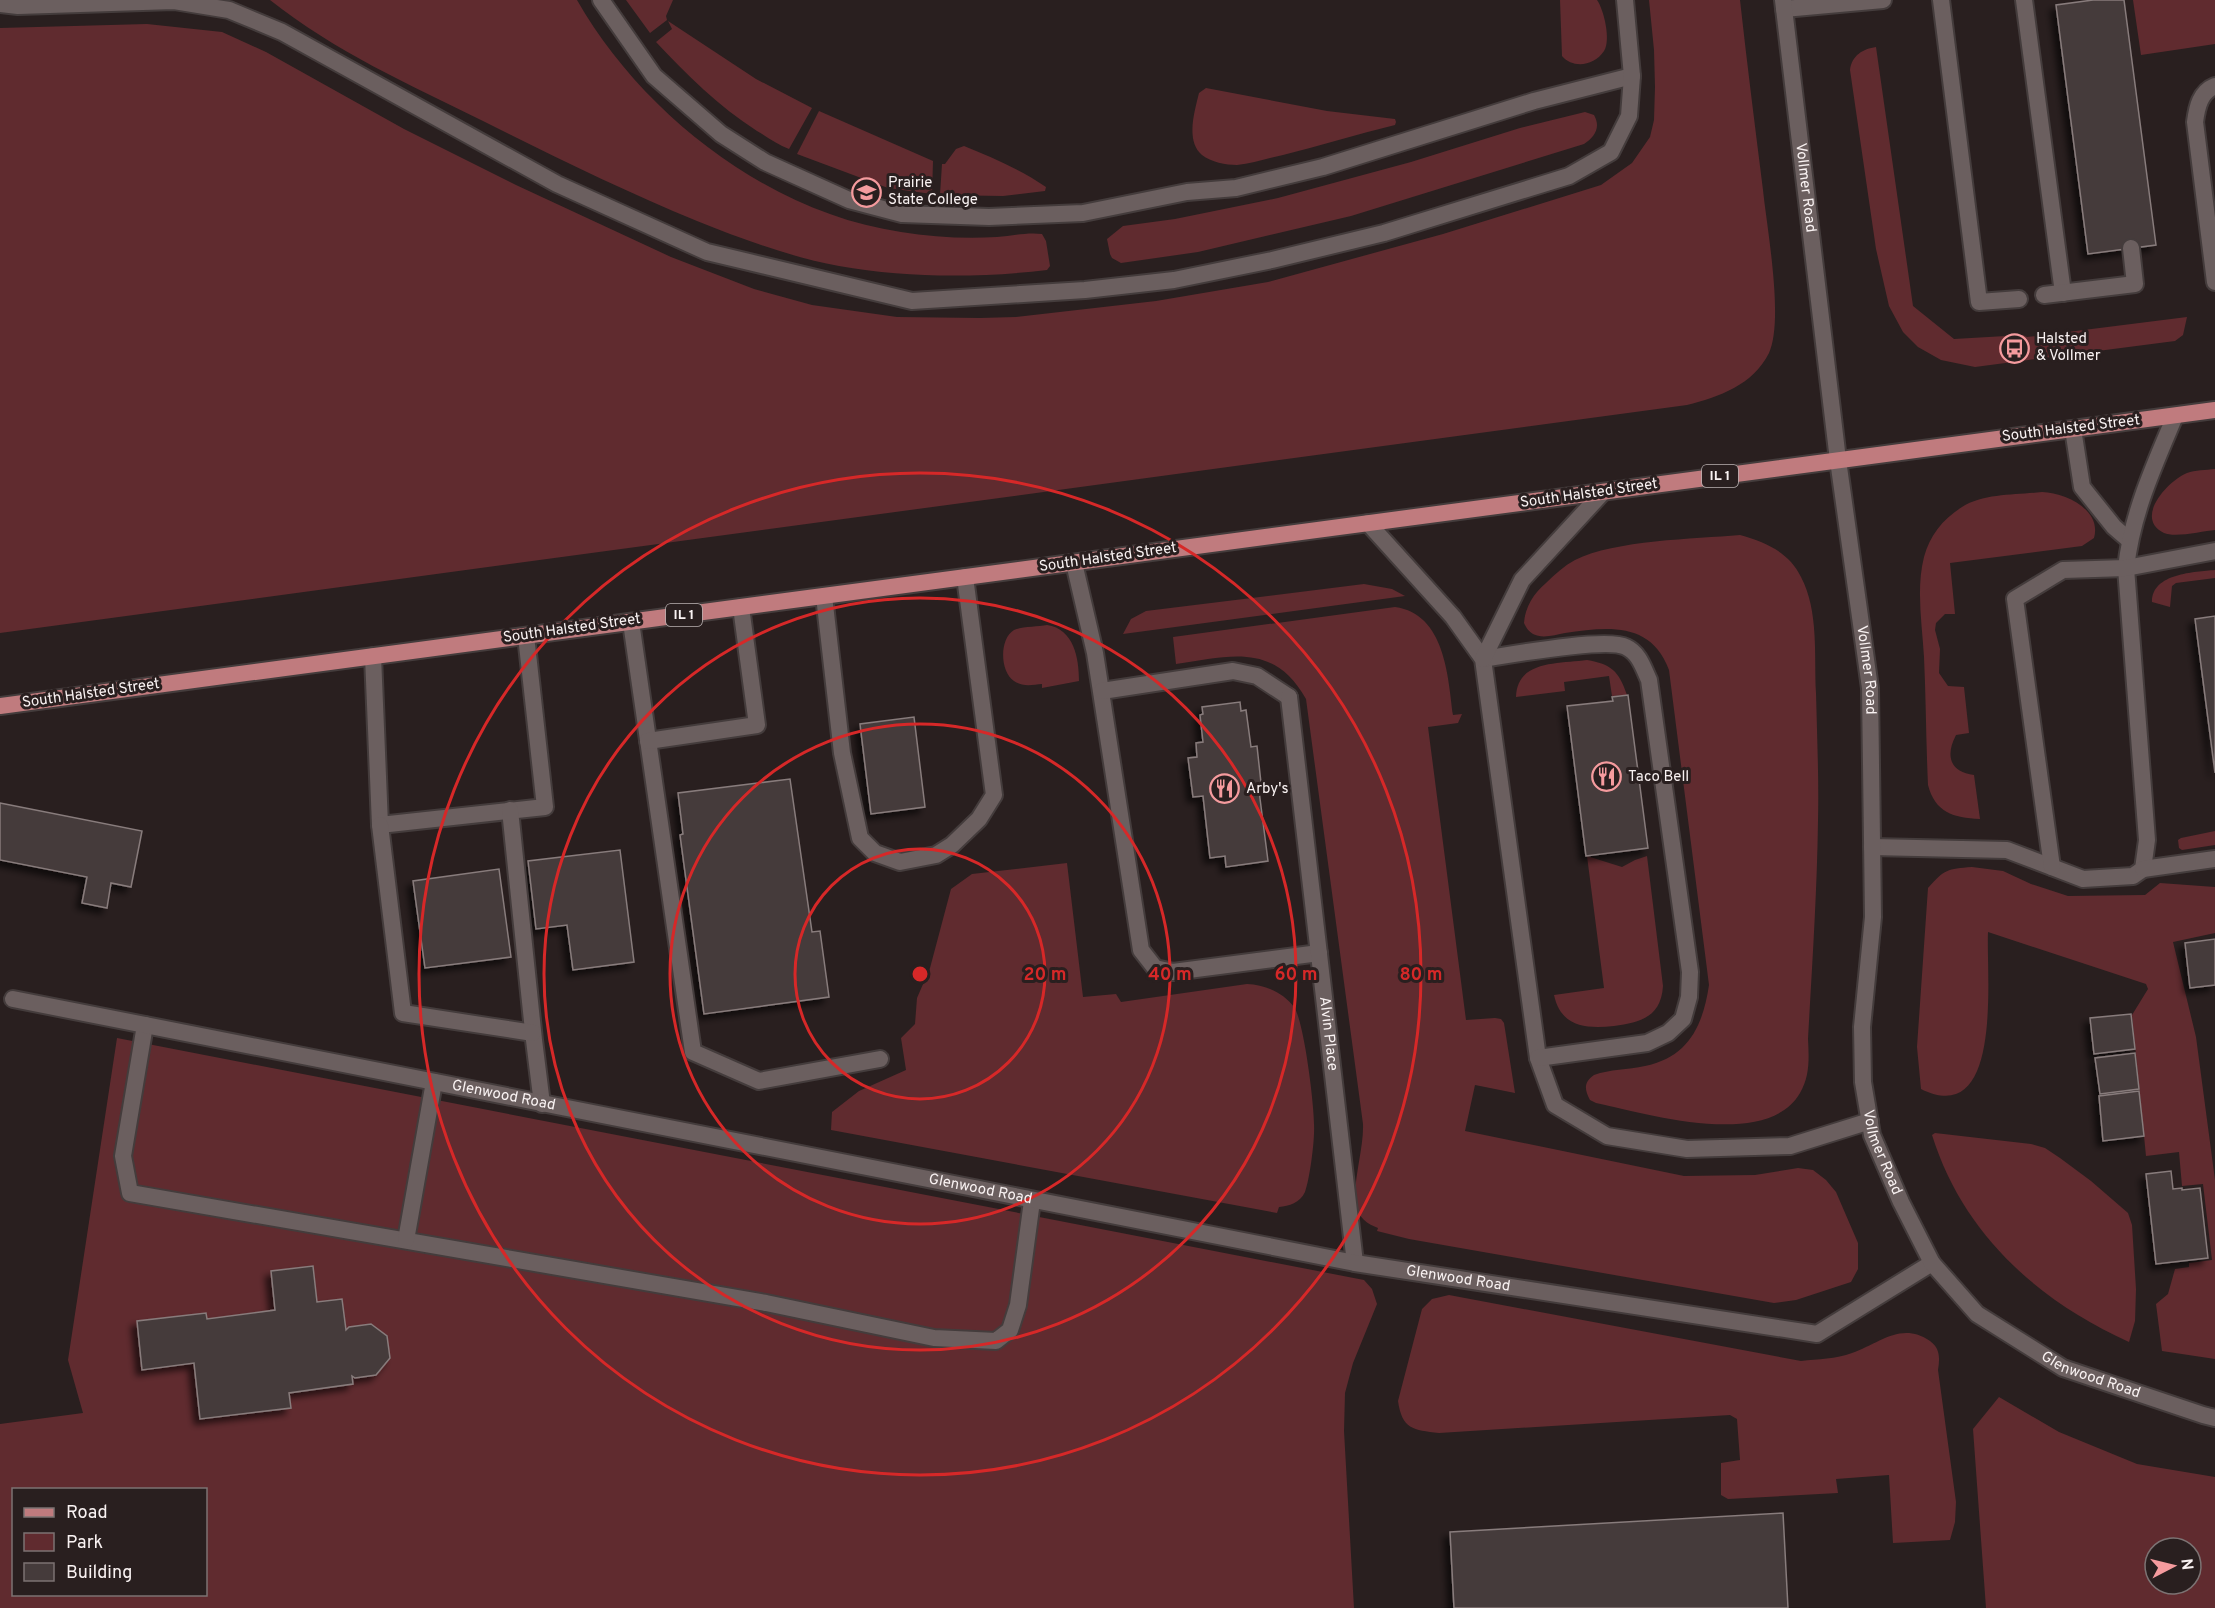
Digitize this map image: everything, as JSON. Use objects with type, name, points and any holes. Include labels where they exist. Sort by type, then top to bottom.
[{"type":"main road","name":"South Halsted Street","points":[[0,706],[2215,410]]},
{"type":"street","points":[[601,0],[654,76],[721,134],[765,162],[849,200],[902,214],[989,217],[1083,213],[1187,192],[1236,188],[1323,167],[1533,101],[1632,75]]},
{"type":"street","points":[[0,4],[18,6],[174,1],[230,5],[557,184],[707,252],[912,301],[1085,290],[1174,280],[1272,260],[1384,233],[1569,176],[1611,152],[1629,116],[1632,75],[1625,0]]},
{"type":"street","points":[[1784,5],[1883,0]]},
{"type":"street","points":[[1941,0],[1979,302],[2019,299]]},
{"type":"street","points":[[2024,0],[2063,293]]},
{"type":"street","name":"Vollmer Road","points":[[1784,5],[1838,460],[1870,688],[1873,917],[1862,1027],[1863,1082],[1872,1135],[1900,1202],[1932,1263],[1977,1314]]},
{"type":"street","points":[[2215,86],[2208,88],[2198,103],[2195,122],[2215,282]]},
{"type":"street","points":[[2044,295],[2135,284],[2131,248]]},
{"type":"street","points":[[2143,869],[2147,840],[2126,568],[2129,540],[2142,495],[2175,416]]},
{"type":"street","points":[[2073,429],[2082,487],[2114,528],[2129,540]]},
{"type":"street","points":[[1483,659],[1522,580],[1603,492]]},
{"type":"street","points":[[1368,523],[1453,617],[1483,659],[1538,1058],[1555,1105],[1607,1136],[1688,1149],[1790,1146],[1870,1121]]},
{"type":"street","points":[[2052,867],[2015,599],[2062,570],[2126,568],[2215,551]]},
{"type":"street","points":[[1074,562],[1102,691],[1141,950],[1155,968],[1173,972],[1319,952]]},
{"type":"street","points":[[824,596],[842,753],[860,838],[875,853],[900,862],[936,855],[952,845],[979,819],[994,795],[965,577]]},
{"type":"street","points":[[648,741],[757,725],[741,607]]},
{"type":"street","points":[[631,622],[693,1052],[759,1081],[880,1059]]},
{"type":"street","points":[[380,825],[545,807],[526,636]]},
{"type":"street","points":[[1483,659],[1604,643],[1625,646],[1640,658],[1649,680],[1690,972],[1689,997],[1683,1019],[1668,1034],[1647,1043],[1538,1058]]},
{"type":"street","points":[[373,656],[380,825],[403,1013],[533,1033]]},
{"type":"street","name":"Alvin Place","points":[[1102,691],[1233,671],[1257,676],[1289,697],[1355,1263]]},
{"type":"street","points":[[510,810],[542,1104]]},
{"type":"street","points":[[1872,847],[2007,850],[2083,879],[2133,876],[2143,869],[2215,859]]},
{"type":"street","name":"Glenwood Road","points":[[13,999],[1355,1263],[1817,1334],[1932,1263]]},
{"type":"street","points":[[145,1025],[123,1156],[130,1193],[765,1303],[934,1338],[996,1341],[1010,1330],[1018,1305],[1032,1201]]},
{"type":"street","points":[[406,1240],[434,1082]]},
{"type":"street","name":"Glenwood Road","points":[[1977,1314],[2063,1368],[2215,1418]]},
{"type":"green space","points":[[270,0],[577,0],[604,42],[636,82],[673,118],[714,152],[758,180],[804,204],[852,221],[901,232],[961,238],[1042,234],[1046,241],[1050,266],[1047,270],[996,274],[917,275],[839,266],[766,247],[643,198],[428,94],[346,51]]},
{"type":"green space","points":[[626,0],[673,0],[666,16],[667,20],[650,33]]},
{"type":"green space","points":[[1560,0],[1597,0],[1600,5],[1607,40],[1604,51],[1595,60],[1577,64],[1562,56]]},
{"type":"green space","name":"Prairie State College","points":[[1649,0],[1740,0],[1771,250],[1775,319],[1769,353],[1754,374],[1734,388],[1711,398],[1687,405],[0,633],[0,28],[147,24],[222,32],[266,52],[404,129],[516,185],[671,257],[754,289],[812,305],[897,317],[980,318],[1016,317],[1156,301],[1268,282],[1443,234],[1601,185],[1632,163],[1650,137],[1654,120],[1655,87]]},
{"type":"green space","points":[[2133,0],[2215,0],[2215,44],[2141,55]]},
{"type":"green space","points":[[668,21],[756,79],[812,108],[789,149],[757,131],[716,101],[656,42],[672,29]]},
{"type":"green space","points":[[1876,47],[1913,306],[1954,339],[2023,335],[2027,337],[2187,317],[2183,335],[2175,341],[1975,367],[1941,360],[1918,347],[1903,332],[1889,306],[1876,249],[1850,70],[1853,60],[1859,54]]},
{"type":"green space","points":[[1206,88],[1327,111],[1395,119],[1396,122],[1395,125],[1254,162],[1237,165],[1223,164],[1202,155],[1194,142],[1195,108],[1199,93]]},
{"type":"green space","points":[[819,111],[933,161],[932,194],[888,188],[797,154]]},
{"type":"green space","points":[[1585,112],[1594,115],[1597,128],[1594,135],[1584,144],[1351,216],[1198,252],[1121,263],[1112,258],[1110,254],[1107,239],[1123,226],[1175,219],[1278,198],[1411,162],[1520,128]]},
{"type":"green space","points":[[964,146],[1026,175],[1046,187],[1045,191],[1003,196],[940,195],[942,164],[945,164],[956,149]]},
{"type":"green space","points":[[2215,469],[2215,530],[2175,535],[2164,533],[2155,526],[2152,518],[2153,509],[2157,500],[2171,483],[2187,473]]},
{"type":"green space","points":[[2042,492],[2071,500],[2087,511],[2093,519],[2094,538],[2082,546],[1950,563],[1955,614],[1945,614],[1936,623],[1935,630],[1940,649],[1939,673],[1948,686],[1964,687],[1969,733],[1956,735],[1951,756],[1955,767],[1974,775],[1980,819],[1961,817],[1946,812],[1940,807],[1935,802],[1928,785],[1925,673],[1920,606],[1920,581],[1924,557],[1938,528],[1949,517],[1971,502],[2001,495]]},
{"type":"green space","points":[[1740,535],[1775,549],[1790,561],[1807,590],[1813,619],[1818,805],[1809,1060],[1800,1093],[1784,1110],[1761,1120],[1734,1124],[1705,1123],[1674,1120],[1596,1103],[1590,1100],[1586,1089],[1588,1080],[1594,1075],[1660,1062],[1683,1047],[1698,1026],[1709,985],[1669,670],[1661,654],[1639,635],[1612,629],[1596,629],[1540,636],[1531,633],[1524,623],[1528,606],[1538,591],[1560,570],[1592,553],[1633,544]]},
{"type":"green space","points":[[2215,570],[2215,578],[2176,583],[2172,586],[2170,607],[2152,602],[2154,592],[2167,580],[2186,573]]},
{"type":"green space","points":[[1364,584],[1392,589],[1405,596],[1123,634],[1131,619],[1146,611]]},
{"type":"green space","points":[[1395,607],[1412,612],[1424,621],[1434,634],[1446,666],[1453,715],[1462,714],[1458,723],[1428,727],[1466,1020],[1495,1018],[1501,1019],[1504,1023],[1515,1093],[1475,1085],[1465,1131],[1684,1176],[1755,1175],[1798,1168],[1813,1170],[1836,1192],[1858,1243],[1858,1269],[1851,1282],[1796,1300],[1774,1303],[1409,1239],[1377,1231],[1378,1228],[1361,1216],[1357,1209],[1355,1196],[1363,1124],[1306,699],[1280,668],[1265,661],[1249,657],[1232,657],[1176,664],[1173,637]]},
{"type":"green space","points":[[1047,625],[1063,632],[1069,638],[1076,654],[1079,681],[1042,688],[1042,684],[1017,683],[1009,677],[1004,663],[1004,648],[1009,634],[1022,628]]},
{"type":"green space","points":[[1587,660],[1613,670],[1621,680],[1627,695],[1612,696],[1609,676],[1564,682],[1565,691],[1516,697],[1518,685],[1523,676],[1531,670],[1552,664]]},
{"type":"green space","points":[[2215,831],[2215,845],[2182,850],[2179,848],[2178,840],[2181,838]]},
{"type":"green space","points":[[1587,856],[1622,867],[1647,856],[1663,986],[1658,1005],[1654,1011],[1641,1020],[1614,1026],[1585,1026],[1569,1020],[1557,1006],[1554,995],[1604,988]]},
{"type":"green space","points":[[1067,863],[1083,997],[1116,994],[1121,1002],[1247,984],[1273,990],[1285,997],[1294,1007],[1305,1045],[1314,1124],[1309,1178],[1303,1196],[1297,1201],[1279,1207],[1277,1213],[831,1130],[832,1112],[859,1091],[906,1070],[901,1038],[915,1024],[917,998],[930,968],[951,889],[972,874]]},
{"type":"green space","points":[[1972,867],[2003,871],[2031,884],[2068,896],[2145,895],[2160,883],[2215,887],[2215,933],[2173,942],[2196,1037],[2215,1180],[2215,1359],[2162,1351],[2156,1304],[2168,1294],[2175,1269],[2189,1267],[2189,1263],[2212,1260],[2203,1184],[2182,1186],[2179,1152],[2146,1156],[2132,1015],[2148,989],[2146,984],[1988,932],[1988,1011],[1985,1042],[1978,1068],[1966,1088],[1948,1096],[1921,1089],[1917,1047],[1928,888],[1947,871]]},
{"type":"green space","points":[[117,1038],[1364,1280],[1372,1289],[1377,1304],[1353,1363],[1345,1393],[1344,1431],[1354,1608],[0,1608],[0,1424],[83,1413],[68,1360]]},
{"type":"green space","points":[[1935,1133],[2031,1144],[2045,1148],[2091,1181],[2128,1213],[2132,1225],[2136,1289],[2135,1321],[2129,1342],[2064,1306],[2034,1284],[2008,1260],[1984,1233],[1963,1203],[1946,1171],[1932,1135]]},
{"type":"green space","points":[[1449,1295],[1801,1361],[1846,1355],[1890,1336],[1909,1333],[1919,1335],[1930,1341],[1939,1354],[1938,1370],[1956,1502],[1955,1522],[1950,1540],[1893,1543],[1889,1475],[1836,1479],[1838,1493],[1728,1499],[1721,1495],[1721,1463],[1740,1460],[1737,1419],[1730,1415],[1439,1433],[1416,1429],[1406,1423],[1402,1417],[1398,1401],[1422,1309],[1432,1299]]},
{"type":"green space","points":[[1999,1397],[2059,1432],[2137,1464],[2215,1477],[2215,1608],[1986,1608],[1973,1429]]},
{"type":"building","points":[[2093,0],[2124,0],[2156,245],[2088,254],[2056,5]]},
{"type":"building","points":[[2215,616],[2215,773],[2195,619]]},
{"type":"building","name":"Taco Bell","points":[[1628,695],[1648,848],[1586,856],[1567,706],[1613,701],[1612,697]]},
{"type":"building","name":"Arby's","points":[[1240,702],[1241,711],[1246,710],[1251,747],[1257,746],[1261,783],[1258,783],[1268,861],[1226,867],[1225,856],[1210,858],[1203,796],[1193,797],[1188,758],[1197,757],[1196,743],[1203,742],[1200,715],[1203,714],[1202,707]]},
{"type":"building","points":[[914,717],[925,807],[871,814],[860,724]]},
{"type":"building","points":[[790,779],[812,932],[820,931],[829,997],[704,1014],[680,835],[683,834],[678,793]]},
{"type":"building","points":[[0,803],[142,831],[131,887],[111,883],[107,908],[82,903],[87,877],[0,860]]},
{"type":"building","points":[[620,850],[634,962],[573,970],[567,925],[536,929],[528,861]]},
{"type":"building","points":[[499,869],[511,957],[425,968],[413,881]]},
{"type":"building","points":[[2215,939],[2215,985],[2190,988],[2185,943]]},
{"type":"building","points":[[2131,1014],[2135,1049],[2094,1054],[2090,1018]]},
{"type":"building","points":[[2135,1053],[2139,1089],[2100,1094],[2095,1058]]},
{"type":"building","points":[[2139,1091],[2144,1136],[2103,1141],[2099,1096]]},
{"type":"building","points":[[2171,1171],[2173,1189],[2200,1188],[2208,1258],[2156,1264],[2146,1174]]},
{"type":"building","points":[[313,1266],[317,1302],[342,1299],[346,1330],[349,1327],[371,1324],[387,1336],[390,1358],[376,1375],[355,1378],[352,1376],[353,1384],[289,1393],[291,1408],[200,1419],[194,1363],[142,1370],[137,1321],[206,1313],[207,1319],[275,1310],[271,1271]]},
{"type":"building","points":[[1783,1513],[1788,1608],[1454,1608],[1450,1532]]},
{"type":"place","name":"Prairie State College","points":[[867,192]]},
{"type":"place","name":"Halsted & Vollmer","points":[[2015,348]]},
{"type":"place","name":"Taco Bell","points":[[1607,777]]},
{"type":"place","name":"Arby's","points":[[1225,789]]}]
